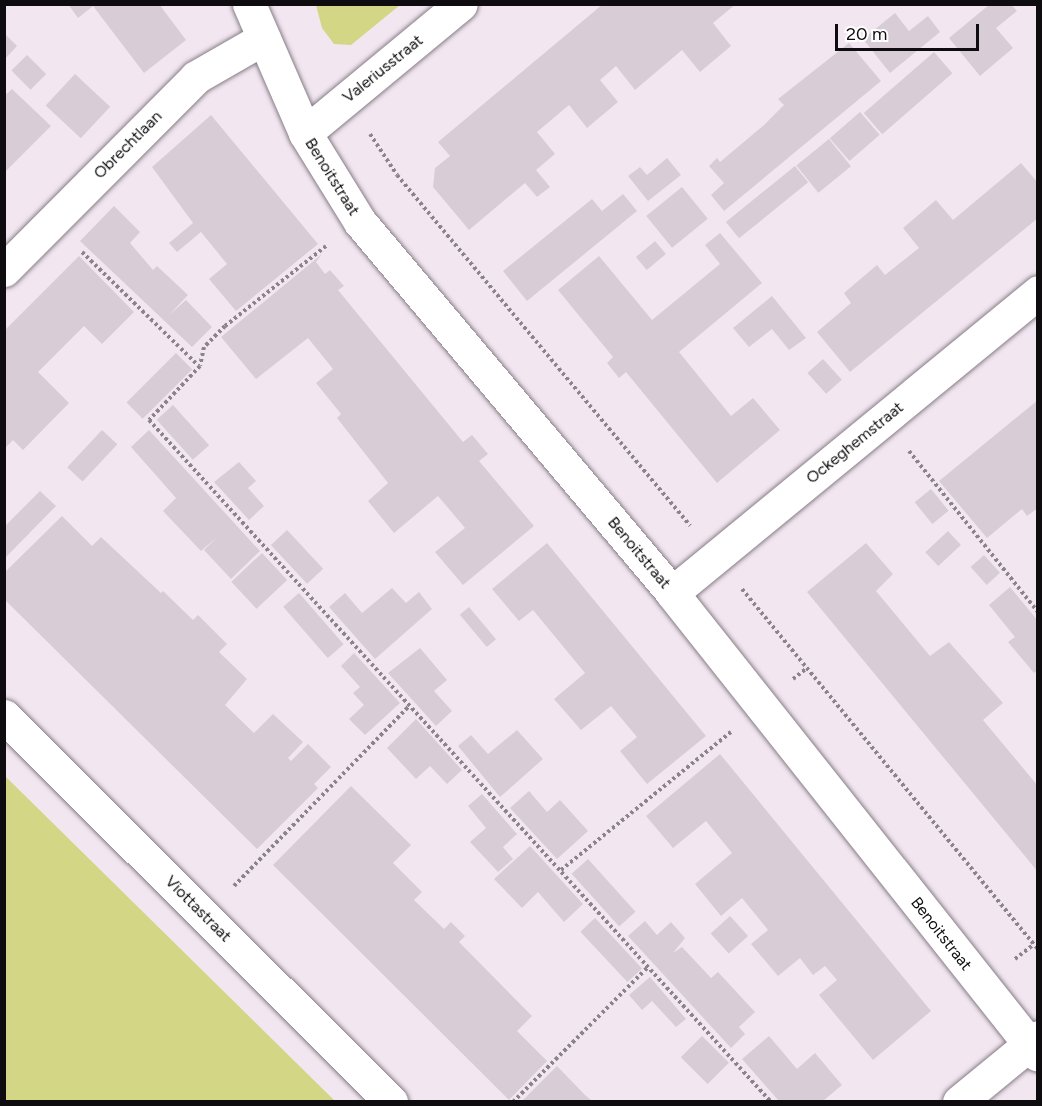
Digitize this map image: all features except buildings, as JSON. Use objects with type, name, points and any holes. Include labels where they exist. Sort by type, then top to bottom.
[{"type":"street","name":"Benoitstraat","points":[[249,4],[305,133],[360,222],[672,593],[1034,1046]]},
{"type":"street","name":"Valeriusstraat","points":[[305,133],[461,4]]},
{"type":"street","name":"Obrechtlaan","points":[[4,270],[196,76],[264,38]]},
{"type":"street","name":"Ockeghemstraat","points":[[672,593],[1038,292]]},
{"type":"street","name":"Viottastraat","points":[[4,716],[391,1101]]},
{"type":"street","points":[[959,1101],[1034,1046]]},
{"type":"path","points":[[360,222],[225,326],[204,347],[200,366],[149,420],[771,1101]]},
{"type":"path","points":[[78,249],[200,366]]},
{"type":"path","points":[[883,419],[1038,612]]},
{"type":"path","points":[[561,870],[807,668]]},
{"type":"path","points":[[204,916],[409,706]]},
{"type":"path","points":[[1033,945],[1038,949]]},
{"type":"path","points":[[513,1101],[649,966]]},
{"type":"green space","points":[[316,4],[400,5],[351,45],[334,44],[322,28]]},
{"type":"green space","points":[[5,776],[335,1101],[5,1101]]}]
